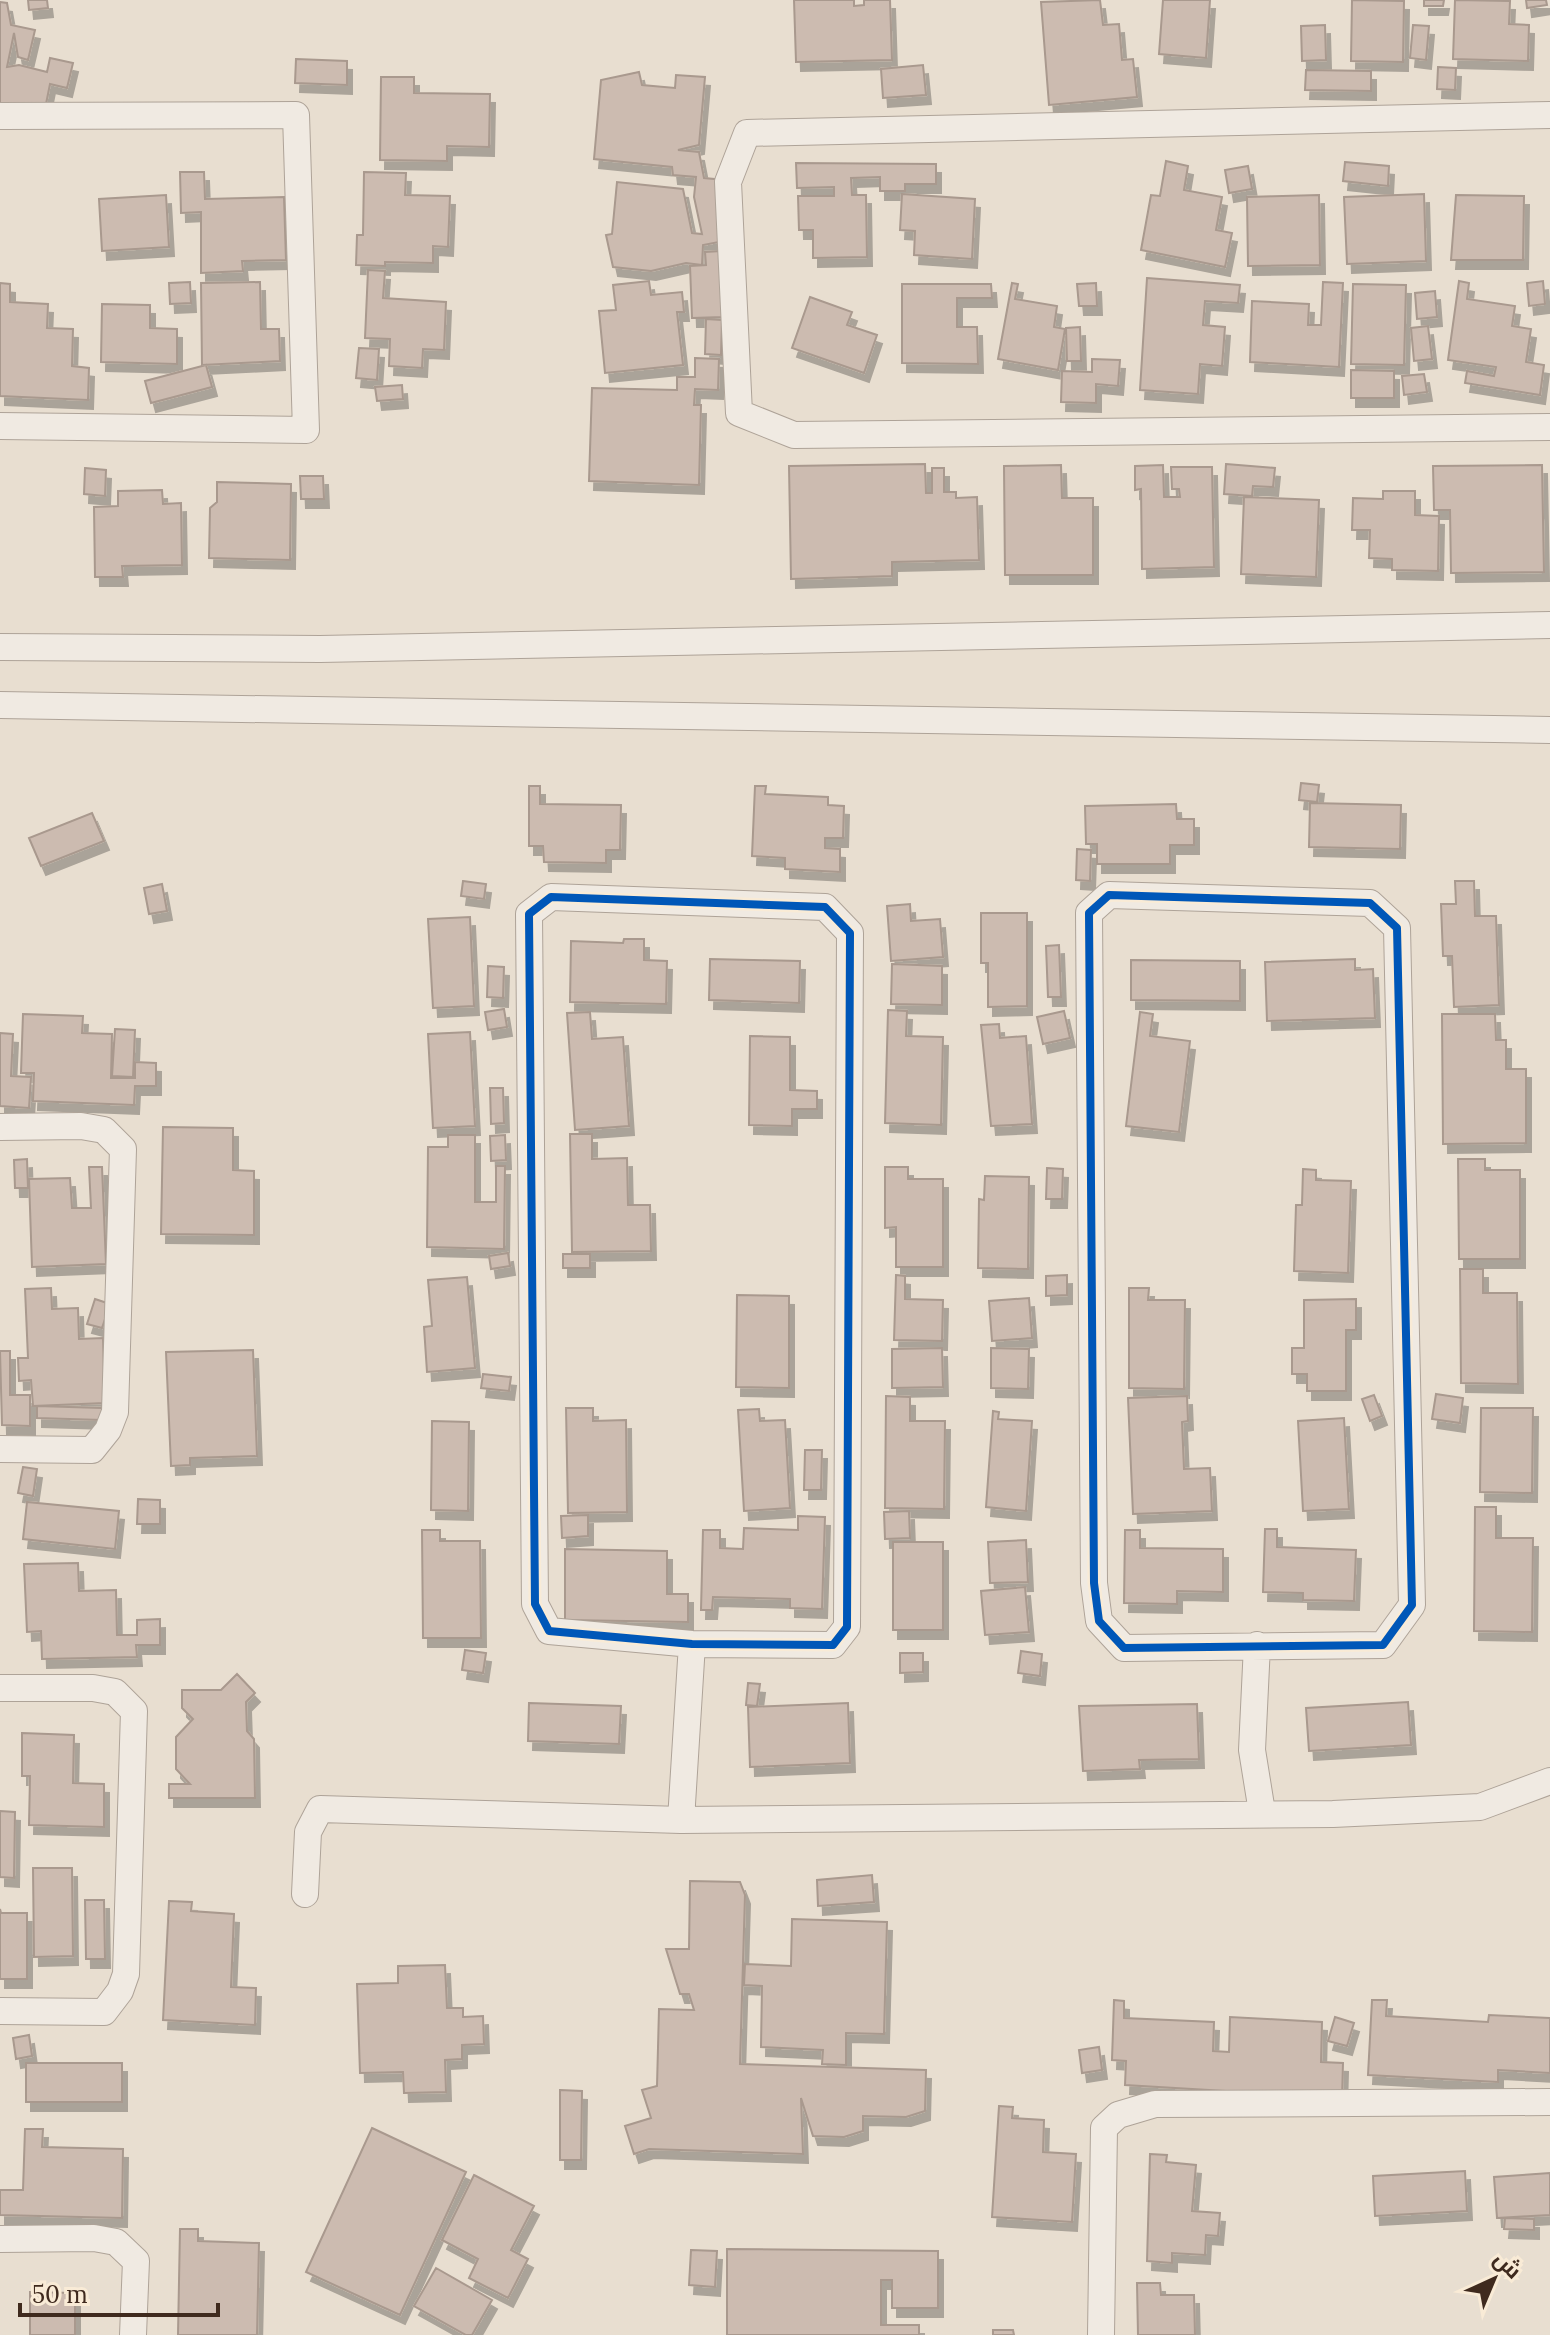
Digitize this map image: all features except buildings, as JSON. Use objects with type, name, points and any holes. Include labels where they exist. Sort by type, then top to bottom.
[{"type":"street","points":[[0,116],[296,115],[306,430],[0,426]]},
{"type":"street","points":[[1550,115],[747,133],[728,182],[739,413],[794,435],[1550,427]]},
{"type":"street","points":[[0,647],[336,649],[1550,625]]},
{"type":"street","points":[[0,705],[1550,730]]},
{"type":"street","points":[[1109,895],[1370,903],[1397,928],[1412,1605],[1383,1645],[1257,1645],[1124,1648],[1099,1621],[1094,1583],[1089,913],[1109,895]]},
{"type":"street","points":[[551,897],[825,907],[850,933],[847,1627],[833,1645],[692,1644],[549,1631],[535,1604],[529,914],[551,897]]},
{"type":"street","points":[[0,1127],[81,1126],[104,1130],[123,1149],[115,1412],[108,1430],[92,1450],[0,1449]]},
{"type":"street","points":[[681,1820],[692,1644]]},
{"type":"street","points":[[1257,1645],[1252,1750],[1262,1812]]},
{"type":"street","points":[[0,1688],[93,1688],[115,1692],[134,1711],[126,1974],[120,1991],[104,2012],[0,2011]]},
{"type":"street","points":[[305,1894],[308,1832],[320,1809],[681,1820],[1262,1812],[1333,1814],[1480,1807],[1550,1781]]},
{"type":"street","points":[[1101,2335],[1104,2128],[1118,2115],[1155,2104],[1550,2102]]},
{"type":"street","points":[[0,2239],[94,2238],[116,2242],[136,2261],[133,2335]]},
{"type":"cycle path","points":[[1109,895],[1370,903],[1397,928],[1412,1605],[1383,1645],[1124,1648],[1099,1621],[1094,1583],[1089,913],[1109,895]]},
{"type":"cycle path","points":[[551,897],[825,907],[850,933],[847,1627],[833,1645],[692,1644],[549,1631],[535,1604],[529,914],[551,897]]}]
